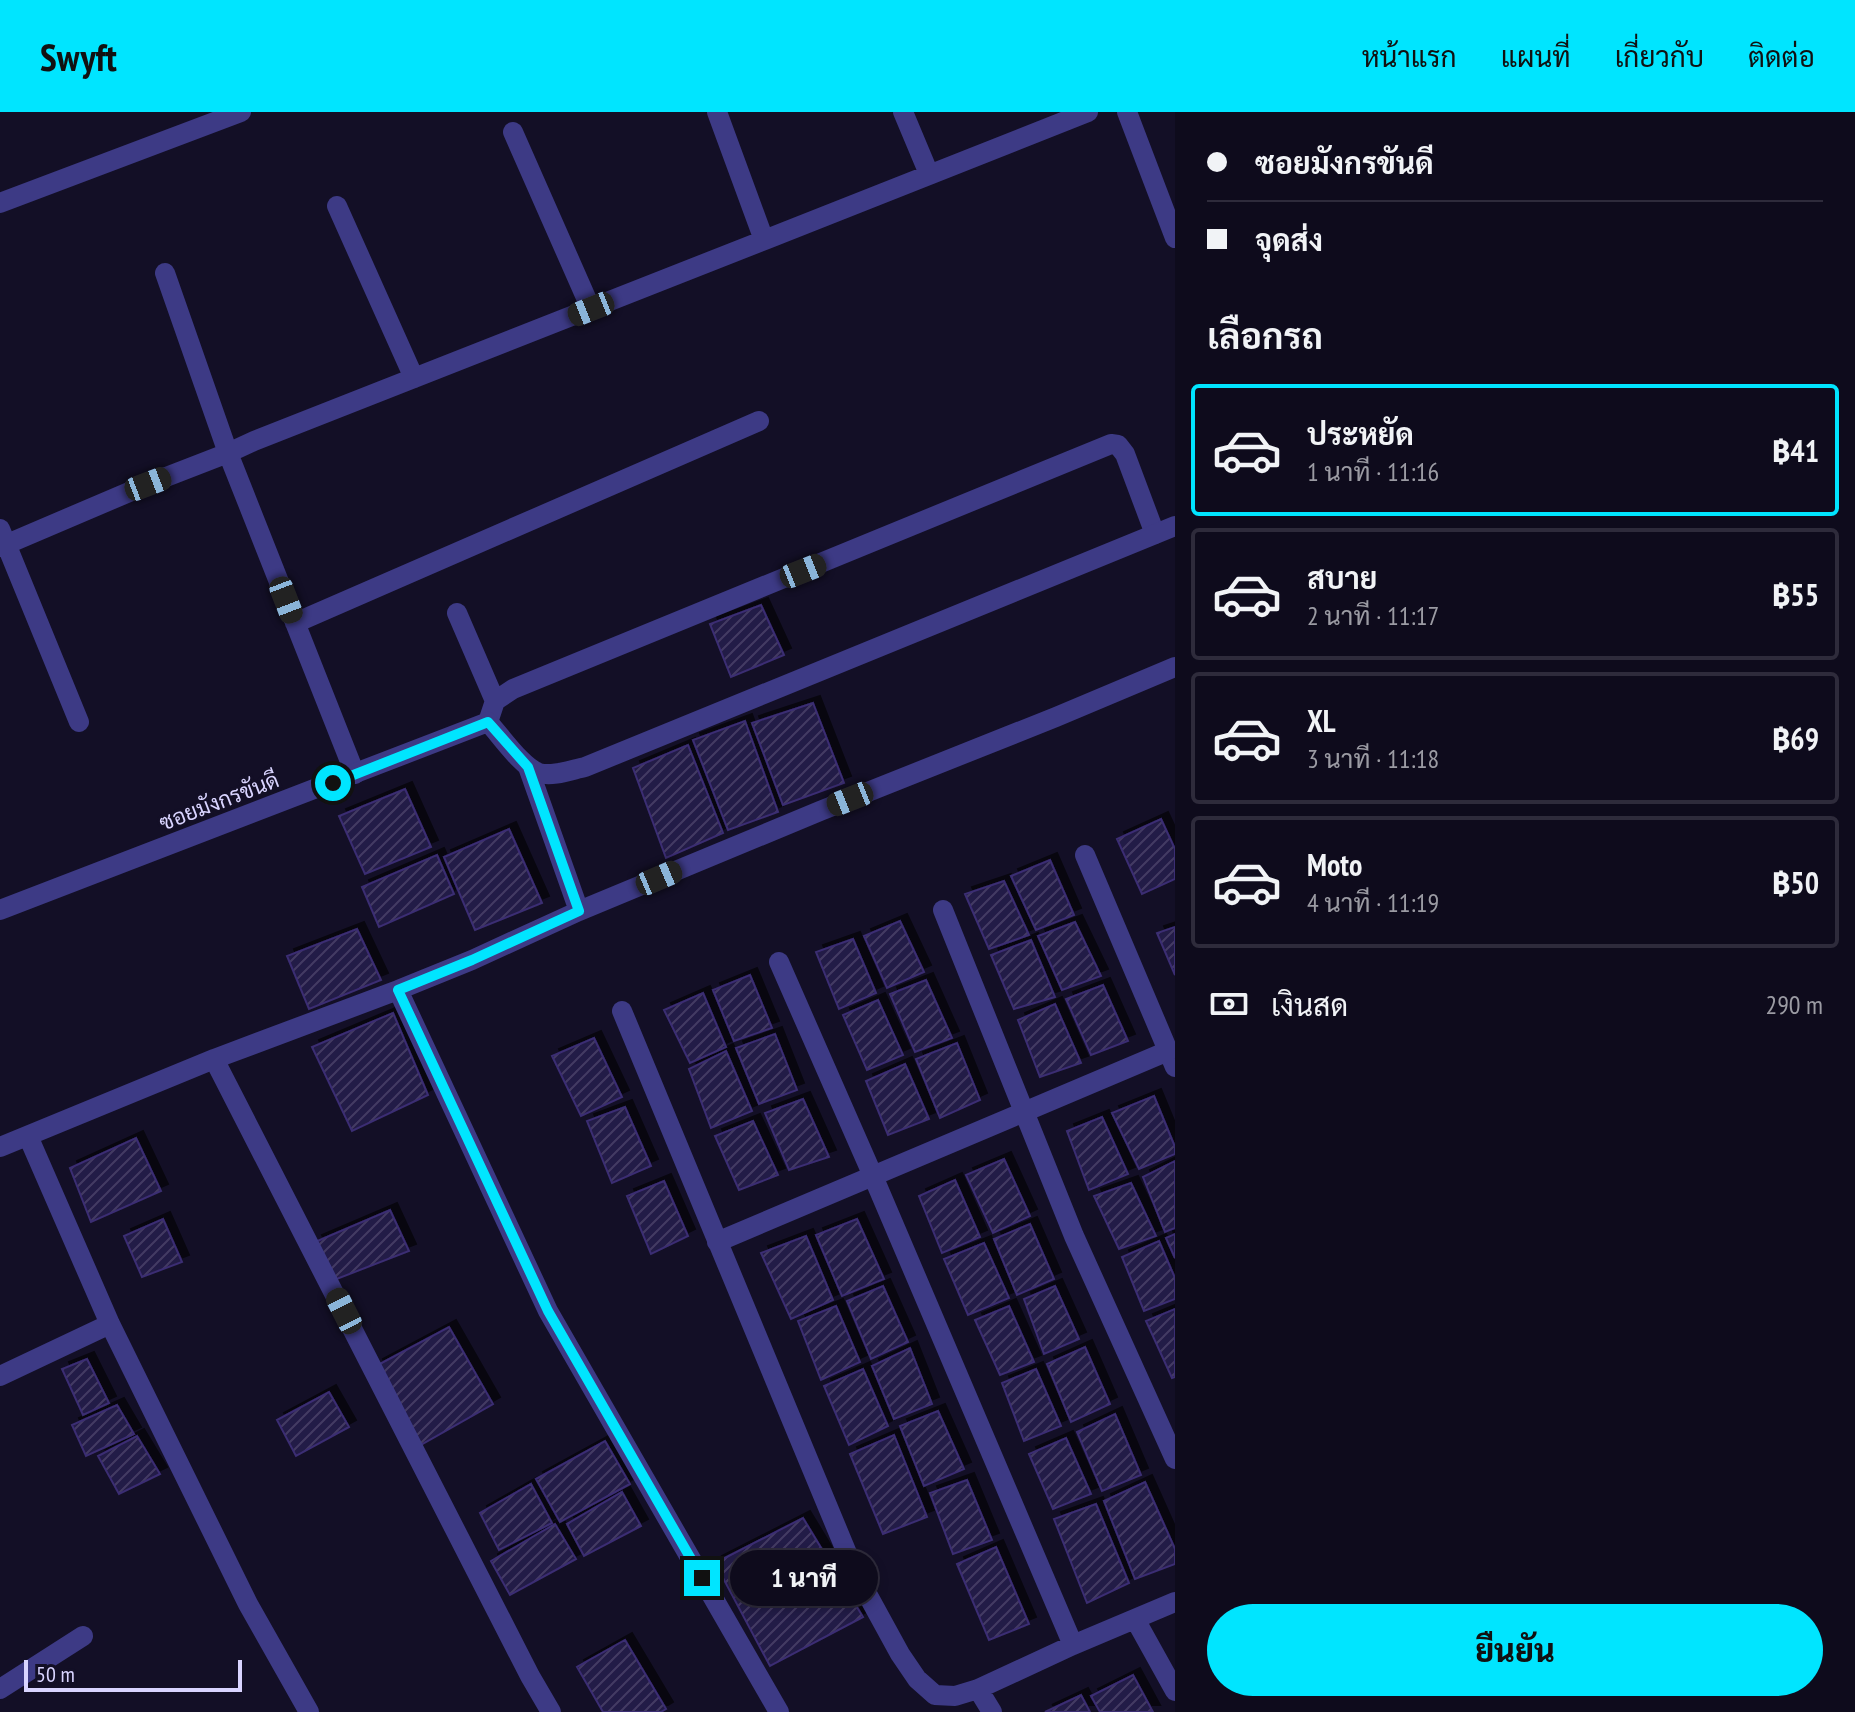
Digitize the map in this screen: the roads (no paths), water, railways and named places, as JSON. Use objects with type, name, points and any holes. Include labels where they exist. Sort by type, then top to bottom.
[{"type":"street","points":[[0,203],[241,112]]},
{"type":"street","points":[[717,112],[764,240]]},
{"type":"street","points":[[903,112],[929,174]]},
{"type":"street","points":[[79,722],[2,540],[1088,112]]},
{"type":"street","points":[[1127,112],[1175,238]]},
{"type":"street","points":[[513,132],[591,309]]},
{"type":"street","points":[[337,206],[414,378]]},
{"type":"street","points":[[165,273],[228,453],[355,774]]},
{"type":"street","points":[[295,623],[759,421]]},
{"type":"street","points":[[1155,534],[1125,454],[1118,445],[1111,444],[513,689],[495,701],[488,722],[528,767],[541,774],[585,767],[1175,526]]},
{"type":"street","points":[[457,613],[495,701]]},
{"type":"street","points":[[0,1147],[214,1059],[472,960],[579,911],[1175,667]]},
{"type":"street","name":"ซอยมังกรขันดี","points":[[0,910],[488,722]]},
{"type":"street","points":[[528,767],[579,911]]},
{"type":"street","points":[[717,1242],[1024,1112],[1172,1059],[1085,855]]},
{"type":"street","points":[[943,910],[1074,1236],[1175,1459]]},
{"type":"street","points":[[779,962],[1073,1645]]},
{"type":"street","points":[[398,990],[548,1311],[779,1712]]},
{"type":"street","points":[[622,1011],[854,1570],[917,1679],[935,1695],[955,1696],[978,1689],[1175,1602]]},
{"type":"street","points":[[214,1059],[551,1712]]},
{"type":"street","points":[[28,1136],[110,1324],[248,1604],[309,1712]]},
{"type":"street","points":[[0,1376],[110,1324]]},
{"type":"street","points":[[1135,1619],[1175,1691]]},
{"type":"street","points":[[0,1689],[83,1636]]},
{"type":"street","points":[[978,1689],[992,1712]]}]
